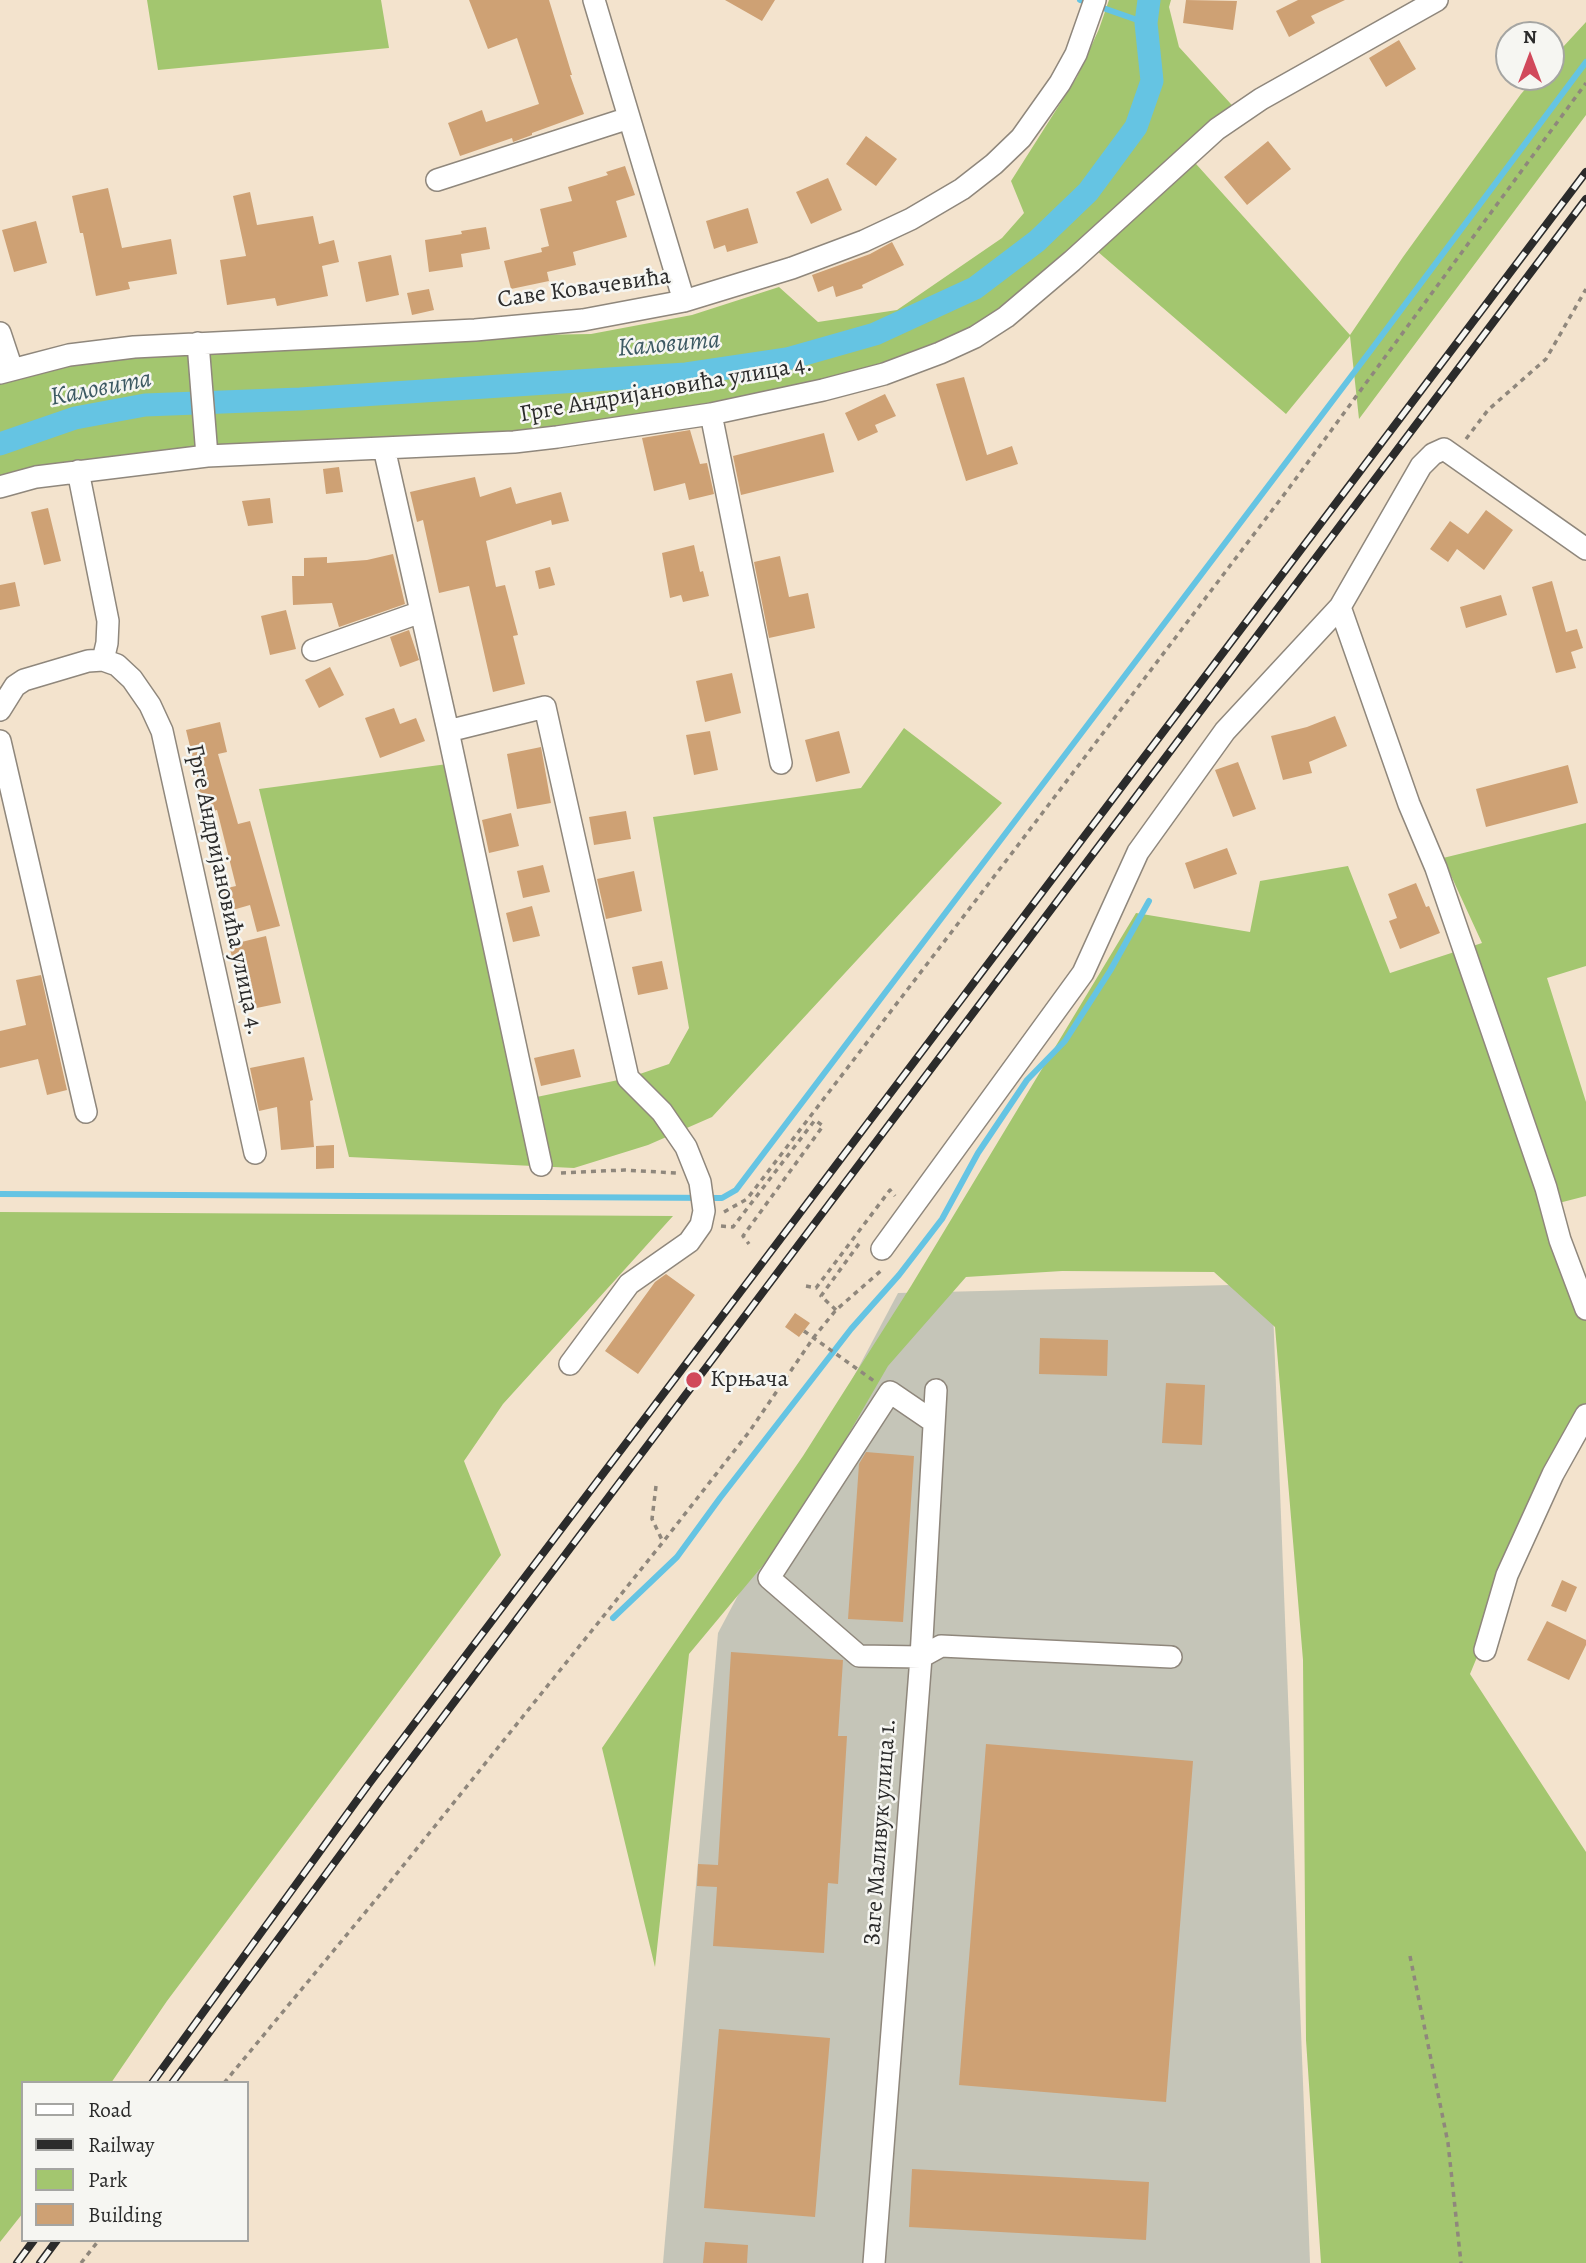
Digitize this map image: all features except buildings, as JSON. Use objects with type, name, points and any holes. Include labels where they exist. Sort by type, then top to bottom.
[{"type":"street","points":[[594,0],[684,301]]},
{"type":"street","name":"Саве Ковачевића","points":[[6,371],[69,355],[134,347],[199,352],[583,320],[684,301],[792,268],[864,242],[911,219],[962,189],[994,164],[1021,138],[1039,115],[1076,54],[1095,0]]},
{"type":"street","name":"Грге Андријановића улица 4.","points":[[0,487],[36,477],[207,456],[514,442],[711,414],[884,374],[940,354],[975,337],[1006,317],[1217,130],[1261,99],[1411,7],[1437,0]]},
{"type":"street","points":[[437,180],[629,118]]},
{"type":"street","points":[[0,333],[6,371]]},
{"type":"street","points":[[199,352],[207,456]]},
{"type":"street","points":[[711,414],[781,763]]},
{"type":"street","points":[[384,448],[541,1164]]},
{"type":"street","points":[[882,1249],[1083,973],[1138,852],[1225,731],[1340,607],[1421,466],[1433,454],[1444,449],[1586,549]]},
{"type":"street","points":[[0,710],[15,686],[24,680],[88,661],[103,660],[108,621],[78,471]]},
{"type":"street","points":[[1340,607],[1409,804],[1436,869],[1546,1188],[1560,1240],[1586,1309]]},
{"type":"street","points":[[313,650],[421,612]]},
{"type":"street","name":"Грге Андријановића улица 4.","points":[[103,660],[117,665],[132,679],[150,705],[162,731],[255,1153]]},
{"type":"street","points":[[448,731],[545,707],[628,1078],[662,1112],[686,1147],[699,1178],[702,1218],[690,1242],[629,1284],[570,1364]]},
{"type":"street","points":[[0,741],[86,1112]]},
{"type":"street","name":"Заге Маливук улица 1.","points":[[874,2263],[920,1657],[936,1390]]},
{"type":"street","points":[[934,1422],[890,1392],[769,1578],[859,1656],[920,1657],[941,1646],[1171,1657]]},
{"type":"street","points":[[1485,1650],[1507,1575],[1553,1474],[1586,1415]]},
{"type":"path","points":[[702,1218],[747,1199],[1289,488],[1586,83]]},
{"type":"path","points":[[1454,456],[1488,410],[1546,359],[1586,289]]},
{"type":"path","points":[[733,1227],[816,1120],[823,1126],[743,1236],[749,1244]]},
{"type":"path","points":[[541,1164],[550,1174],[624,1170],[699,1178]]},
{"type":"path","points":[[806,1286],[816,1288],[890,1190],[895,1195],[887,1206]]},
{"type":"path","points":[[836,1310],[821,1296],[862,1240]]},
{"type":"path","points":[[226,2081],[378,1897],[663,1542],[749,1432],[814,1337],[836,1310],[888,1264],[882,1249]]},
{"type":"path","points":[[804,1331],[870,1378]]},
{"type":"path","points":[[656,1486],[652,1518],[663,1542]]},
{"type":"path","points":[[1410,1956],[1448,2143],[1461,2263]]},
{"type":"path","points":[[81,2263],[97,2242]]},
{"type":"shaded area","points":[[1272,1284],[1310,2263],[663,2263],[718,1633],[898,1293]]},
{"type":"green space","points":[[147,0],[381,0],[389,48],[158,70]]},
{"type":"green space","points":[[1109,0],[1171,0],[1169,7],[1179,47],[1240,114],[1188,155],[1350,335],[1521,94],[1524,91],[1565,91],[1565,45],[1586,22],[1586,115],[1359,419],[1350,336],[1286,414],[1090,245],[1006,317],[823,390],[711,414],[0,487],[0,373],[38,362],[415,337],[591,334],[692,315],[779,287],[818,322],[897,310],[1002,238],[1024,213],[1011,181],[1077,77]]},
{"type":"green space","points":[[904,728],[1002,803],[712,1117],[648,1145],[574,1168],[349,1157],[259,789],[455,763],[527,1099],[628,1078],[669,1064],[689,1028],[653,817],[861,788]]},
{"type":"green space","points":[[1586,823],[1586,966],[1547,978],[1586,1102],[1586,1196],[1551,1205],[1586,1306],[1586,1420],[1553,1474],[1470,1674],[1586,1852],[1586,2263],[1321,2263],[1306,2040],[1303,1660],[1275,1327],[1214,1272],[1062,1271],[966,1277],[888,1366],[794,1528],[689,1654],[655,1967],[602,1748],[803,1456],[911,1286],[1136,913],[1250,932],[1260,881],[1348,866],[1390,973],[1482,943],[1443,858]]},
{"type":"green space","points":[[0,1212],[673,1216],[503,1404],[464,1461],[501,1555],[167,2001],[112,2081],[21,2081],[21,2216],[0,2242]]},
{"type":"waterway","points":[[1080,0],[1146,23]]},
{"type":"waterway","name":"Каловита","points":[[0,444],[75,418],[145,405],[300,399],[686,374],[787,359],[875,334],[975,288],[1037,241],[1088,192],[1136,127],[1152,81],[1146,23],[1149,0]]},
{"type":"waterway","points":[[0,1194],[722,1198],[736,1190],[1586,62]]},
{"type":"waterway","points":[[613,1618],[677,1557],[851,1329],[899,1275],[942,1219],[978,1153],[1027,1080],[1065,1041],[1110,971],[1149,901]]},
{"type":"railway","points":[[153,2081],[371,1781],[1586,172]]},
{"type":"railway","points":[[173,2081],[385,1794],[1586,199]]},
{"type":"railway","points":[[17,2263],[33,2242]]},
{"type":"railway","points":[[40,2263],[56,2242]]},
{"type":"place","name":"Крњача","points":[[694,1380]]}]
